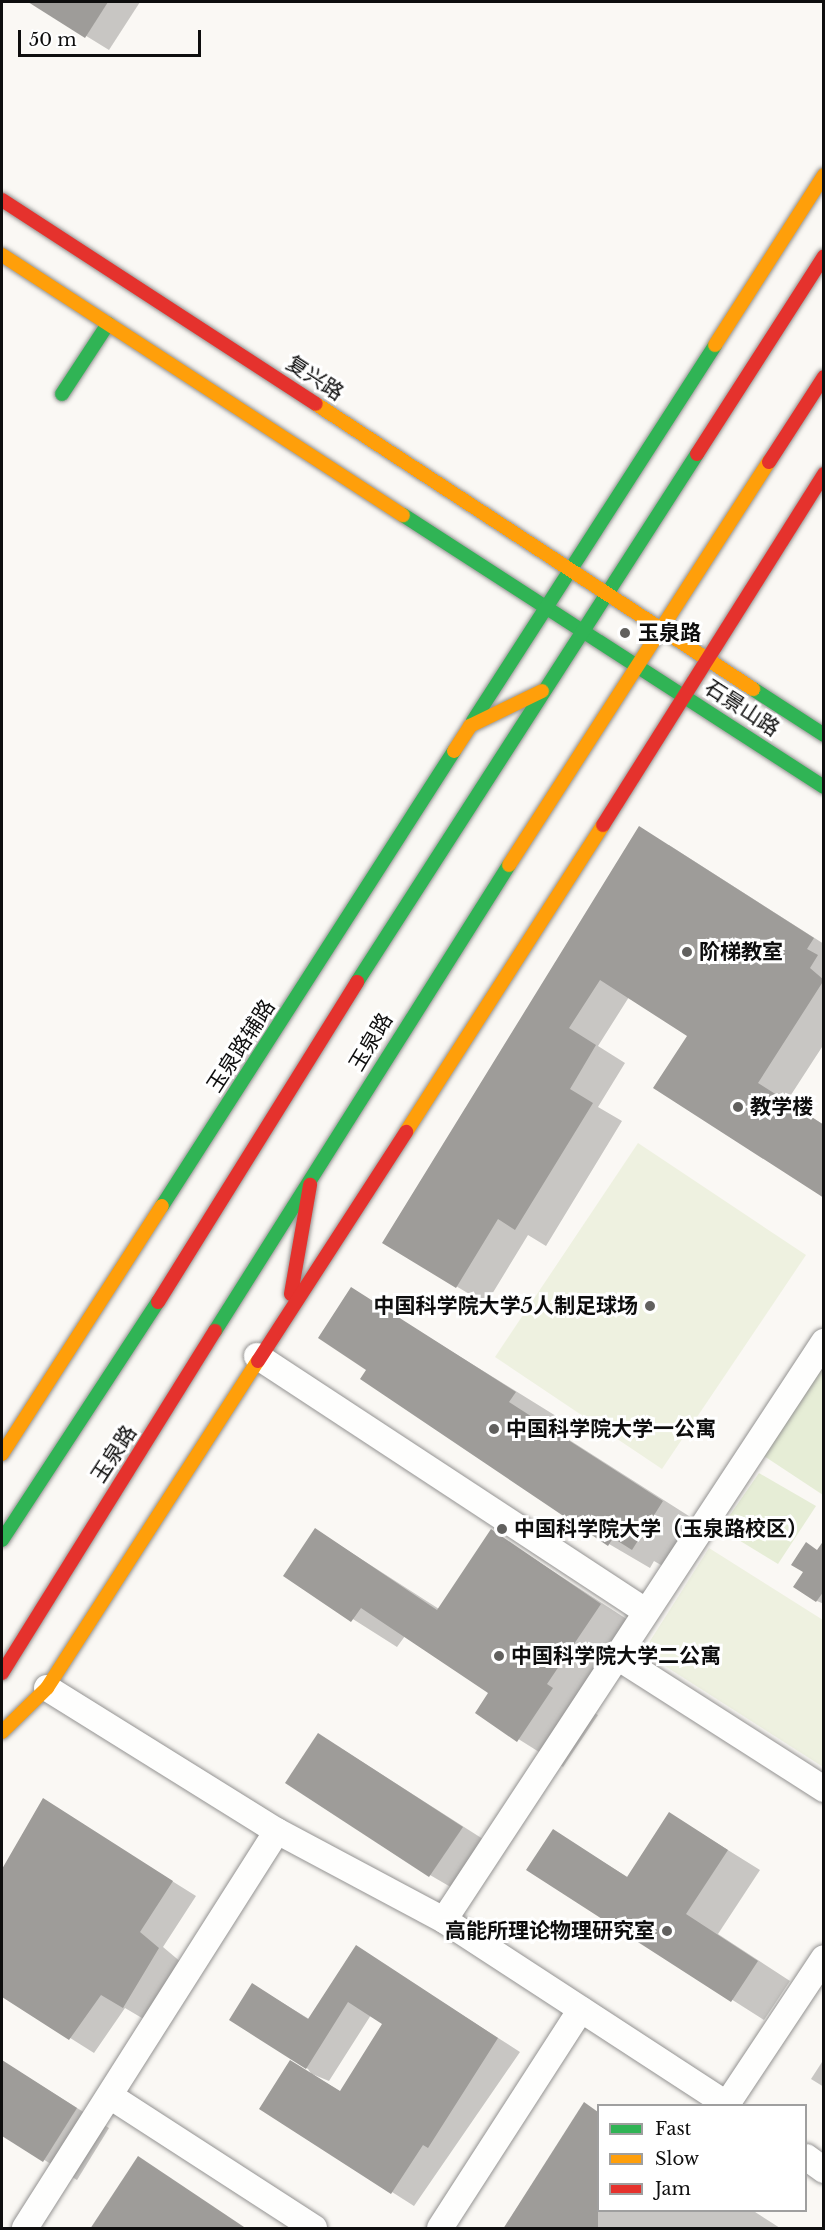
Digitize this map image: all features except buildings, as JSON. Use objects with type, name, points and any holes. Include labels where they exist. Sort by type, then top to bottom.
[{"type":"main road","points":[[470,726],[549,609],[824,175]]},
{"type":"main road","points":[[798,216],[824,192]]},
{"type":"main road","name":"复兴路","points":[[2,200],[606,590]]},
{"type":"main road","points":[[2,255],[581,630]]},
{"type":"main road","points":[[2,1540],[179,1271],[246,1154],[606,590],[824,256]]},
{"type":"main road","points":[[62,394],[108,324]]},
{"type":"main road","name":"玉泉路","points":[[2,1673],[310,1185],[398,1036],[823,377]]},
{"type":"main road","points":[[2,1732],[47,1688],[257,1356],[685,696],[707,656],[824,474]]},
{"type":"main road","name":"石景山路","points":[[606,590],[824,735]]},
{"type":"main road","name":"石景山路","points":[[581,630],[824,787]]},
{"type":"main road","points":[[470,726],[542,691]]},
{"type":"main road","name":"玉泉路辅路","points":[[2,1454],[470,726]]},
{"type":"main road","points":[[288,1311],[310,1185]]},
{"type":"street","points":[[444,1920],[824,1342]]},
{"type":"street","points":[[257,1356],[645,1611]]},
{"type":"street","points":[[616,1656],[824,1789]]},
{"type":"street","points":[[47,1688],[277,1831],[444,1920],[726,2104]]},
{"type":"street","points":[[25,2229],[277,1831]]},
{"type":"street","points":[[729,2104],[824,1958]]},
{"type":"street","points":[[440,2229],[581,2009]]},
{"type":"street","points":[[110,2096],[314,2229]]},
{"type":"street","points":[[807,2158],[824,2170]]},
{"type":"green space","name":"中国科学院大学5人制足球场","points":[[638,1143],[806,1255],[662,1469],[495,1357]]},
{"type":"green space","points":[[823,1360],[823,1495],[764,1456]]},
{"type":"green space","points":[[759,1473],[816,1506],[778,1564],[724,1531],[723,1525]]},
{"type":"green space","points":[[709,1548],[823,1620],[823,1767],[643,1652]]},
{"type":"traffic: fast","points":[[62,394],[108,324]]},
{"type":"traffic: fast","points":[[473,721],[715,345]]},
{"type":"traffic: fast","points":[[357,982],[697,454]]},
{"type":"traffic: fast","points":[[403,515],[824,787]]},
{"type":"traffic: fast","points":[[753,689],[824,735]]},
{"type":"traffic: fast","points":[[162,1206],[454,751]]},
{"type":"traffic: fast","points":[[215,1331],[509,865]]},
{"type":"traffic: fast","points":[[2,1540],[158,1302]]},
{"type":"traffic: slow","points":[[715,345],[824,175]]},
{"type":"traffic: slow","points":[[2,255],[403,515]]},
{"type":"traffic: slow","points":[[316,404],[753,689]]},
{"type":"traffic: slow","points":[[509,865],[769,462]]},
{"type":"traffic: slow","points":[[454,751],[470,726],[542,691]]},
{"type":"traffic: slow","points":[[406,1132],[603,825]]},
{"type":"traffic: slow","points":[[2,1454],[162,1206]]},
{"type":"traffic: slow","points":[[2,1732],[47,1688],[258,1361]]},
{"type":"traffic: jam","points":[[2,200],[316,404]]},
{"type":"traffic: jam","points":[[697,454],[824,256]]},
{"type":"traffic: jam","points":[[769,462],[824,377]]},
{"type":"traffic: jam","points":[[603,825],[824,474]]},
{"type":"traffic: jam","points":[[158,1302],[357,982]]},
{"type":"traffic: jam","points":[[258,1361],[406,1132]]},
{"type":"traffic: jam","points":[[291,1294],[310,1185]]},
{"type":"traffic: jam","points":[[2,1673],[215,1331]]},
{"type":"place","name":"玉泉路","points":[[625,633]]},
{"type":"place","name":"阶梯教室","points":[[687,952]]},
{"type":"place","name":"教学楼","points":[[738,1107]]},
{"type":"place","name":"中国科学院大学5人制足球场","points":[[650,1306]]},
{"type":"place","name":"中国科学院大学一公寓","points":[[494,1429]]},
{"type":"place","name":"中国科学院大学（玉泉路校区）","points":[[502,1529]]},
{"type":"place","name":"中国科学院大学二公寓","points":[[499,1656]]},
{"type":"place","name":"高能所理论物理研究室","points":[[667,1931]]}]
